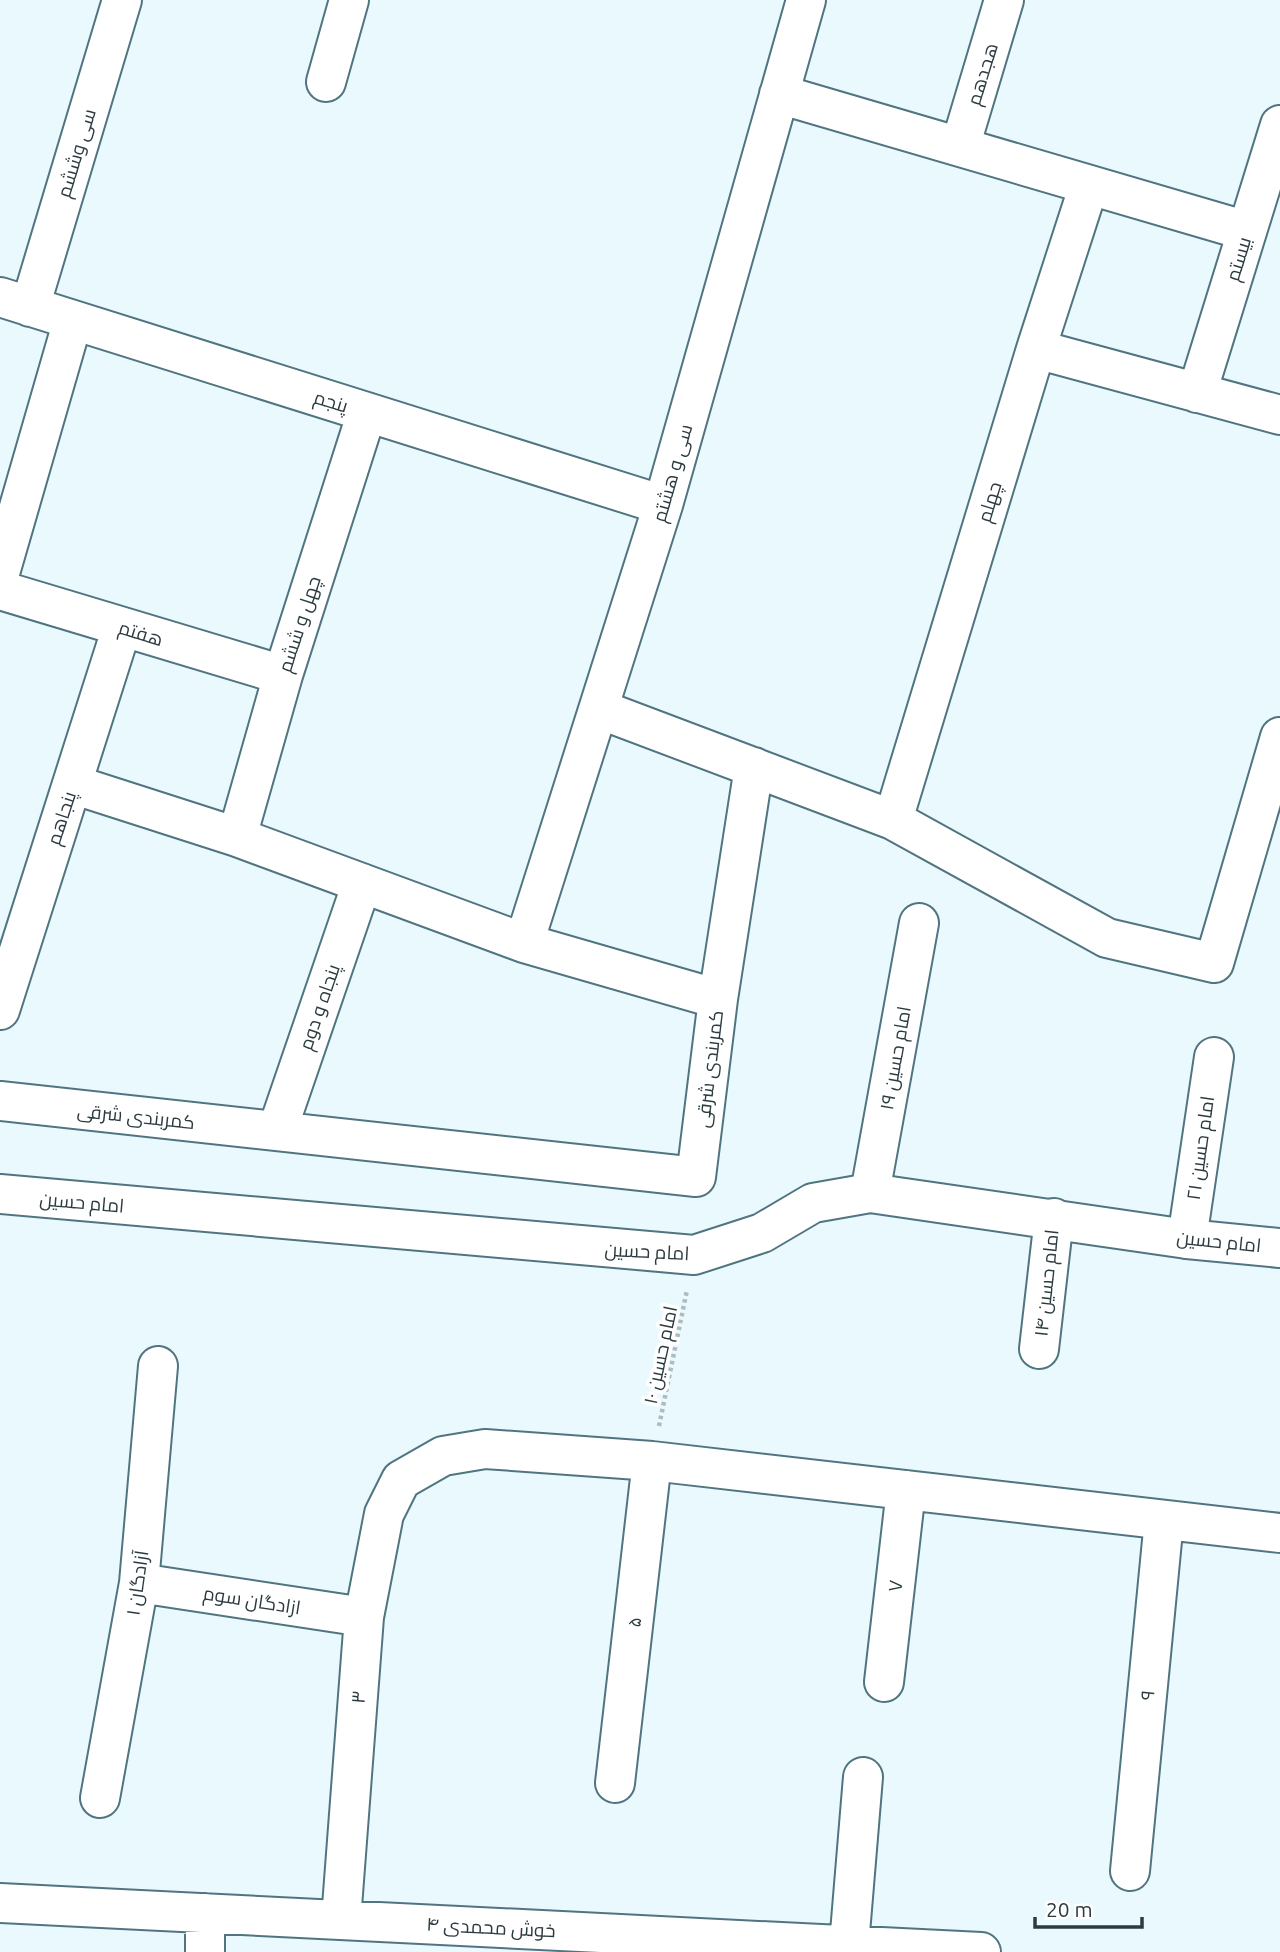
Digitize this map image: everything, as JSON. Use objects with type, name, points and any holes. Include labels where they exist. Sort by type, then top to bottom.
[{"type":"street","name":"سی وششم","points":[[15,302],[122,0]]},
{"type":"street","points":[[326,82],[349,0]]},
{"type":"street","name":"سی و هشتم","points":[[524,943],[663,505],[806,0]]},
{"type":"street","name":"هجدهم","points":[[960,147],[1004,0]]},
{"type":"street","points":[[779,94],[1247,231]]},
{"type":"street","name":"بیستم","points":[[1197,393],[1280,125]]},
{"type":"street","name":"چهلم","points":[[893,820],[1036,349],[1089,185]]},
{"type":"street","name":"پنجم","points":[[15,302],[663,505]]},
{"type":"street","points":[[0,573],[73,320]]},
{"type":"street","points":[[1036,349],[1280,415]]},
{"type":"street","name":"چهل و ششم","points":[[237,837],[283,675],[367,412]]},
{"type":"street","name":"هفتم","points":[[0,590],[283,675]]},
{"type":"street","name":"پنجاهم","points":[[0,1010],[122,627]]},
{"type":"street","points":[[598,709],[893,820],[1107,938],[1214,963],[1280,737]]},
{"type":"street","name":"کمربندی شرقی","points":[[0,1101],[696,1177],[718,999],[754,767]]},
{"type":"street","points":[[72,784],[237,837],[524,943],[718,999]]},
{"type":"street","name":"پنجاه و دوم","points":[[277,1131],[362,883]]},
{"type":"street","name":"امام حسین ۱۹","points":[[870,1193],[919,923]]},
{"type":"street","name":"امام حسین ۲۱","points":[[1187,1239],[1214,1057]]},
{"type":"street","name":"امام حسین","points":[[0,1194],[694,1255],[762,1233],[813,1203],[870,1193],[1187,1239],[1280,1248]]},
{"type":"street","name":"امام حسین ۱۴","points":[[1039,1349],[1054,1218]]},
{"type":"street","name":"آزادگان ۱","points":[[100,1798],[139,1583],[158,1366]]},
{"type":"street","name":"۳","points":[[341,1920],[364,1618],[384,1514],[401,1480],[443,1456],[485,1449],[652,1461]]},
{"type":"street","points":[[652,1461],[1280,1533]]},
{"type":"street","name":"۵","points":[[615,1783],[652,1461]]},
{"type":"street","name":"۷","points":[[884,1682],[906,1490]]},
{"type":"street","name":"۹","points":[[1130,1871],[1164,1520]]},
{"type":"street","name":"ازادگان سوم","points":[[139,1583],[364,1618]]},
{"type":"street","points":[[849,1945],[863,1777]]},
{"type":"street","name":"خوش محمدی ۴","points":[[0,1903],[981,1952]]},
{"type":"street","points":[[205,1913],[205,1952]]},
{"type":"path","name":"امام حسین ۱۰","points":[[652,1461],[694,1255]]}]
